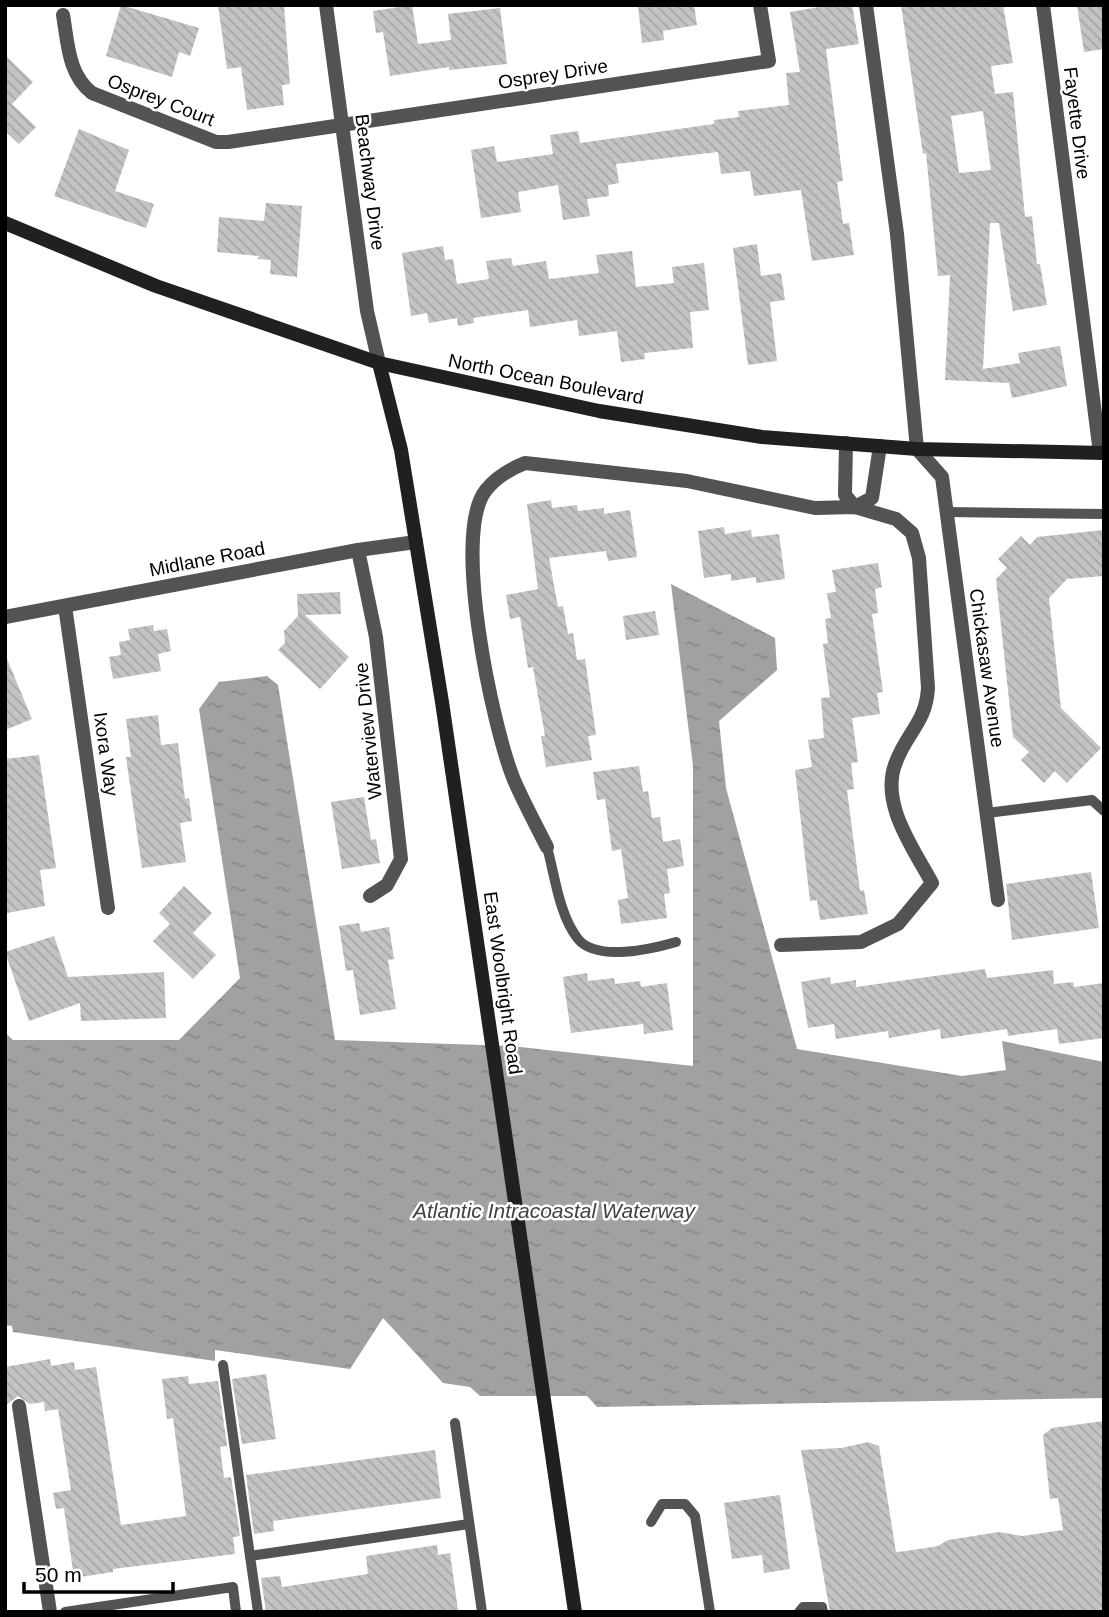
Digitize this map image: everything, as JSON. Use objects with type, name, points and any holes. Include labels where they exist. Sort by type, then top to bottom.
[{"type":"main road","name":"North Ocean Boulevard","points":[[5,223],[156,286],[262,326],[379,363],[599,411],[762,437],[917,449],[1102,453]]},
{"type":"main road","name":"East Woolbright Road","points":[[379,363],[401,450],[416,542],[575,1612]]},
{"type":"street","name":"Beachway Drive","points":[[326,5],[367,311],[379,363]]},
{"type":"street","name":"Osprey Drive","points":[[343,126],[769,61],[760,5]]},
{"type":"street","points":[[866,5],[897,234],[917,449]]},
{"type":"street","name":"Fayette Drive","points":[[1043,5],[1102,453]]},
{"type":"street","name":"Osprey Court","points":[[63,15],[74,73],[80,83],[105,98],[216,142],[343,126]]},
{"type":"street","points":[[846,443],[845,495],[855,507]]},
{"type":"street","points":[[855,507],[872,498],[880,446]]},
{"type":"street","name":"Chickasaw Avenue","points":[[917,449],[942,477],[998,901]]},
{"type":"street","points":[[547,847],[514,779],[485,679],[472,530],[484,491],[508,470],[525,463],[687,481],[815,508],[855,507],[896,519],[912,533],[919,558],[927,709],[895,763],[891,792],[901,824],[932,883],[898,924],[862,942],[781,945]]},
{"type":"street","name":"Midlane Road","points":[[5,617],[358,550],[416,542]]},
{"type":"street","name":"Waterview Drive","points":[[358,550],[376,637],[401,859],[387,885],[370,896]]},
{"type":"street","name":"Ixora Way","points":[[65,606],[108,908]]},
{"type":"street","points":[[19,1406],[50,1612]]},
{"type":"lane","points":[[947,512],[1104,514]]},
{"type":"lane","points":[[987,813],[1092,800],[1104,811]]},
{"type":"lane","points":[[547,847],[564,907],[579,940],[601,951],[627,952],[676,942]]},
{"type":"lane","points":[[223,1365],[258,1612]]},
{"type":"lane","points":[[455,1423],[482,1612]]},
{"type":"lane","points":[[651,1522],[662,1504],[685,1504],[695,1516],[710,1612]]},
{"type":"lane","points":[[250,1556],[469,1524]]},
{"type":"lane","points":[[65,1612],[233,1587],[236,1612]]},
{"type":"lane","points":[[799,1612],[803,1607],[822,1607],[823,1612]]},
{"type":"water","name":"Atlantic Intracoastal Waterway","points":[[671,584],[775,638],[777,670],[719,721],[726,788],[797,1049],[962,1076],[1006,1070],[1002,1041],[1104,1062],[1104,1398],[597,1407],[587,1396],[480,1396],[470,1387],[443,1383],[383,1318],[350,1369],[215,1350],[215,1361],[13,1332],[12,1326],[5,1325],[5,1033],[13,1040],[179,1040],[240,978],[199,709],[219,682],[267,676],[278,685],[335,1040],[511,1046],[693,1066],[693,766]]},
{"type":"building","points":[[121,5],[199,28],[190,56],[179,52],[172,77],[106,56]]},
{"type":"building","points":[[218,5],[284,5],[290,84],[282,85],[284,105],[247,110],[241,67],[227,69]]},
{"type":"building","points":[[412,5],[418,44],[451,40],[448,14],[500,8],[507,64],[449,70],[449,67],[390,76],[383,32],[376,33],[373,11]]},
{"type":"building","points":[[638,5],[694,5],[697,25],[663,31],[664,40],[642,43]]},
{"type":"building","points":[[831,5],[852,5],[859,44],[826,49],[843,181],[837,182],[843,224],[849,223],[854,255],[812,261],[801,190],[754,196],[750,171],[721,174],[718,152],[616,164],[619,183],[608,185],[609,196],[587,199],[590,216],[563,220],[558,185],[518,192],[521,212],[481,218],[471,150],[494,146],[497,162],[553,154],[550,135],[578,131],[580,143],[714,124],[714,120],[739,117],[738,111],[789,105],[786,73],[800,72],[790,12]]},
{"type":"building","points":[[901,5],[1003,5],[1013,63],[991,66],[995,94],[1013,92],[1025,217],[1032,216],[1037,264],[1040,264],[1047,305],[1013,311],[999,223],[990,223],[983,369],[1020,363],[1018,353],[1060,346],[1067,386],[1012,398],[1009,383],[945,380],[950,275],[938,276],[926,153],[923,154]],"holes":[[[983,111],[991,170],[959,173],[951,116]]]},
{"type":"building","points":[[1077,5],[1104,5],[1104,49],[1084,52]]},
{"type":"building","points":[[5,55],[33,82],[12,104],[36,127],[19,144],[5,131]]},
{"type":"building","points":[[79,129],[129,150],[115,191],[154,204],[146,228],[54,196]]},
{"type":"building","points":[[266,203],[302,206],[297,277],[270,274],[271,260],[258,259],[259,256],[217,252],[219,217],[264,221]]},
{"type":"building","points":[[757,244],[761,276],[781,273],[785,300],[770,302],[777,361],[748,365],[733,248]]},
{"type":"building","points":[[443,246],[445,260],[453,259],[457,284],[489,279],[486,261],[511,258],[513,266],[546,261],[549,279],[599,273],[596,255],[632,251],[636,287],[674,283],[672,267],[704,263],[709,310],[690,312],[693,348],[644,353],[645,359],[621,362],[617,331],[579,336],[577,320],[530,327],[528,310],[473,318],[474,323],[458,326],[457,318],[429,323],[427,313],[411,316],[402,253]]},
{"type":"building","points":[[551,500],[552,508],[577,505],[578,511],[604,508],[604,514],[630,510],[637,557],[608,561],[606,551],[549,558],[558,607],[563,606],[568,634],[573,633],[577,660],[585,659],[596,735],[588,736],[592,760],[546,767],[541,736],[545,736],[533,667],[528,668],[520,617],[510,619],[506,595],[538,589],[527,504]]},
{"type":"building","points":[[724,527],[725,534],[751,530],[752,537],[779,534],[785,579],[756,583],[756,577],[731,581],[731,574],[704,578],[698,531]]},
{"type":"building","points":[[1104,530],[1104,576],[1067,579],[1049,598],[1061,708],[1101,748],[1067,783],[1055,771],[1044,783],[1021,760],[1029,752],[1013,737],[996,579],[1007,568],[998,559],[1021,536],[1030,545],[1037,537]]},
{"type":"building","points":[[878,563],[882,587],[875,589],[878,613],[872,614],[883,692],[877,693],[880,714],[852,718],[858,762],[851,763],[854,789],[847,790],[860,891],[864,890],[868,914],[820,920],[817,900],[810,901],[795,770],[812,767],[808,740],[824,738],[821,698],[830,697],[823,644],[828,643],[825,619],[831,618],[827,593],[836,592],[832,570]]},
{"type":"building","points":[[340,592],[341,614],[305,615],[349,657],[320,689],[278,650],[285,643],[284,631],[298,616],[297,594]]},
{"type":"building","points":[[655,611],[659,635],[626,640],[623,616]]},
{"type":"building","points":[[153,625],[154,631],[167,629],[171,651],[158,654],[161,671],[113,679],[109,657],[121,655],[119,642],[130,640],[128,629]]},
{"type":"building","points":[[5,654],[32,719],[5,730]]},
{"type":"building","points":[[158,715],[161,745],[178,743],[185,799],[189,798],[192,821],[180,823],[186,862],[142,868],[126,757],[131,757],[126,719]]},
{"type":"building","points":[[39,755],[56,868],[40,870],[45,906],[7,913],[5,759]]},
{"type":"building","points":[[639,766],[643,792],[648,791],[652,818],[660,817],[663,842],[680,839],[684,866],[667,869],[670,893],[664,894],[667,918],[621,924],[618,900],[628,898],[621,849],[612,851],[605,799],[597,800],[593,772]]},
{"type":"building","points":[[364,797],[371,840],[376,839],[380,863],[342,869],[331,802]]},
{"type":"building","points":[[1091,872],[1099,928],[1012,940],[1006,884]]},
{"type":"building","points":[[184,886],[212,913],[193,933],[216,955],[193,979],[153,941],[170,924],[159,913]]},
{"type":"building","points":[[359,923],[361,932],[389,927],[394,959],[388,960],[396,1009],[360,1015],[353,970],[346,971],[339,926]]},
{"type":"building","points":[[54,936],[68,977],[164,972],[166,1018],[81,1021],[80,1003],[29,1021],[5,952]]},
{"type":"building","points":[[985,969],[987,978],[1053,970],[1054,984],[1073,982],[1074,987],[1104,983],[1104,1038],[1059,1044],[1057,1029],[1008,1036],[1007,1029],[941,1039],[940,1029],[889,1038],[888,1031],[836,1039],[834,1024],[808,1028],[801,982],[830,977],[831,984],[856,980],[856,987]]},
{"type":"building","points":[[587,973],[588,981],[614,978],[615,984],[640,981],[641,987],[667,983],[673,1030],[644,1034],[643,1024],[571,1033],[563,977]]},
{"type":"building","points":[[50,1359],[51,1366],[74,1362],[75,1370],[96,1367],[121,1525],[186,1516],[173,1418],[167,1419],[162,1379],[188,1376],[189,1384],[218,1381],[227,1446],[220,1447],[224,1478],[231,1477],[240,1536],[233,1537],[235,1554],[113,1569],[113,1572],[74,1578],[64,1508],[56,1509],[53,1493],[71,1490],[58,1409],[45,1411],[44,1402],[30,1404],[18,1396],[5,1406],[5,1367]]},
{"type":"building","points":[[266,1374],[276,1439],[242,1444],[232,1379]]},
{"type":"building","points":[[1104,1421],[1104,1612],[830,1612],[801,1450],[841,1448],[868,1442],[879,1446],[896,1552],[938,1546],[948,1540],[999,1532],[1022,1536],[1063,1530],[1058,1498],[1050,1499],[1043,1435],[1052,1428]]},
{"type":"building","points":[[435,1450],[441,1498],[273,1521],[274,1531],[254,1534],[246,1475]]},
{"type":"building","points":[[780,1495],[790,1569],[764,1573],[762,1555],[732,1559],[724,1503]]},
{"type":"building","points":[[437,1545],[438,1555],[450,1553],[458,1610],[266,1612],[261,1578],[280,1576],[282,1587],[368,1574],[366,1556]]}]
